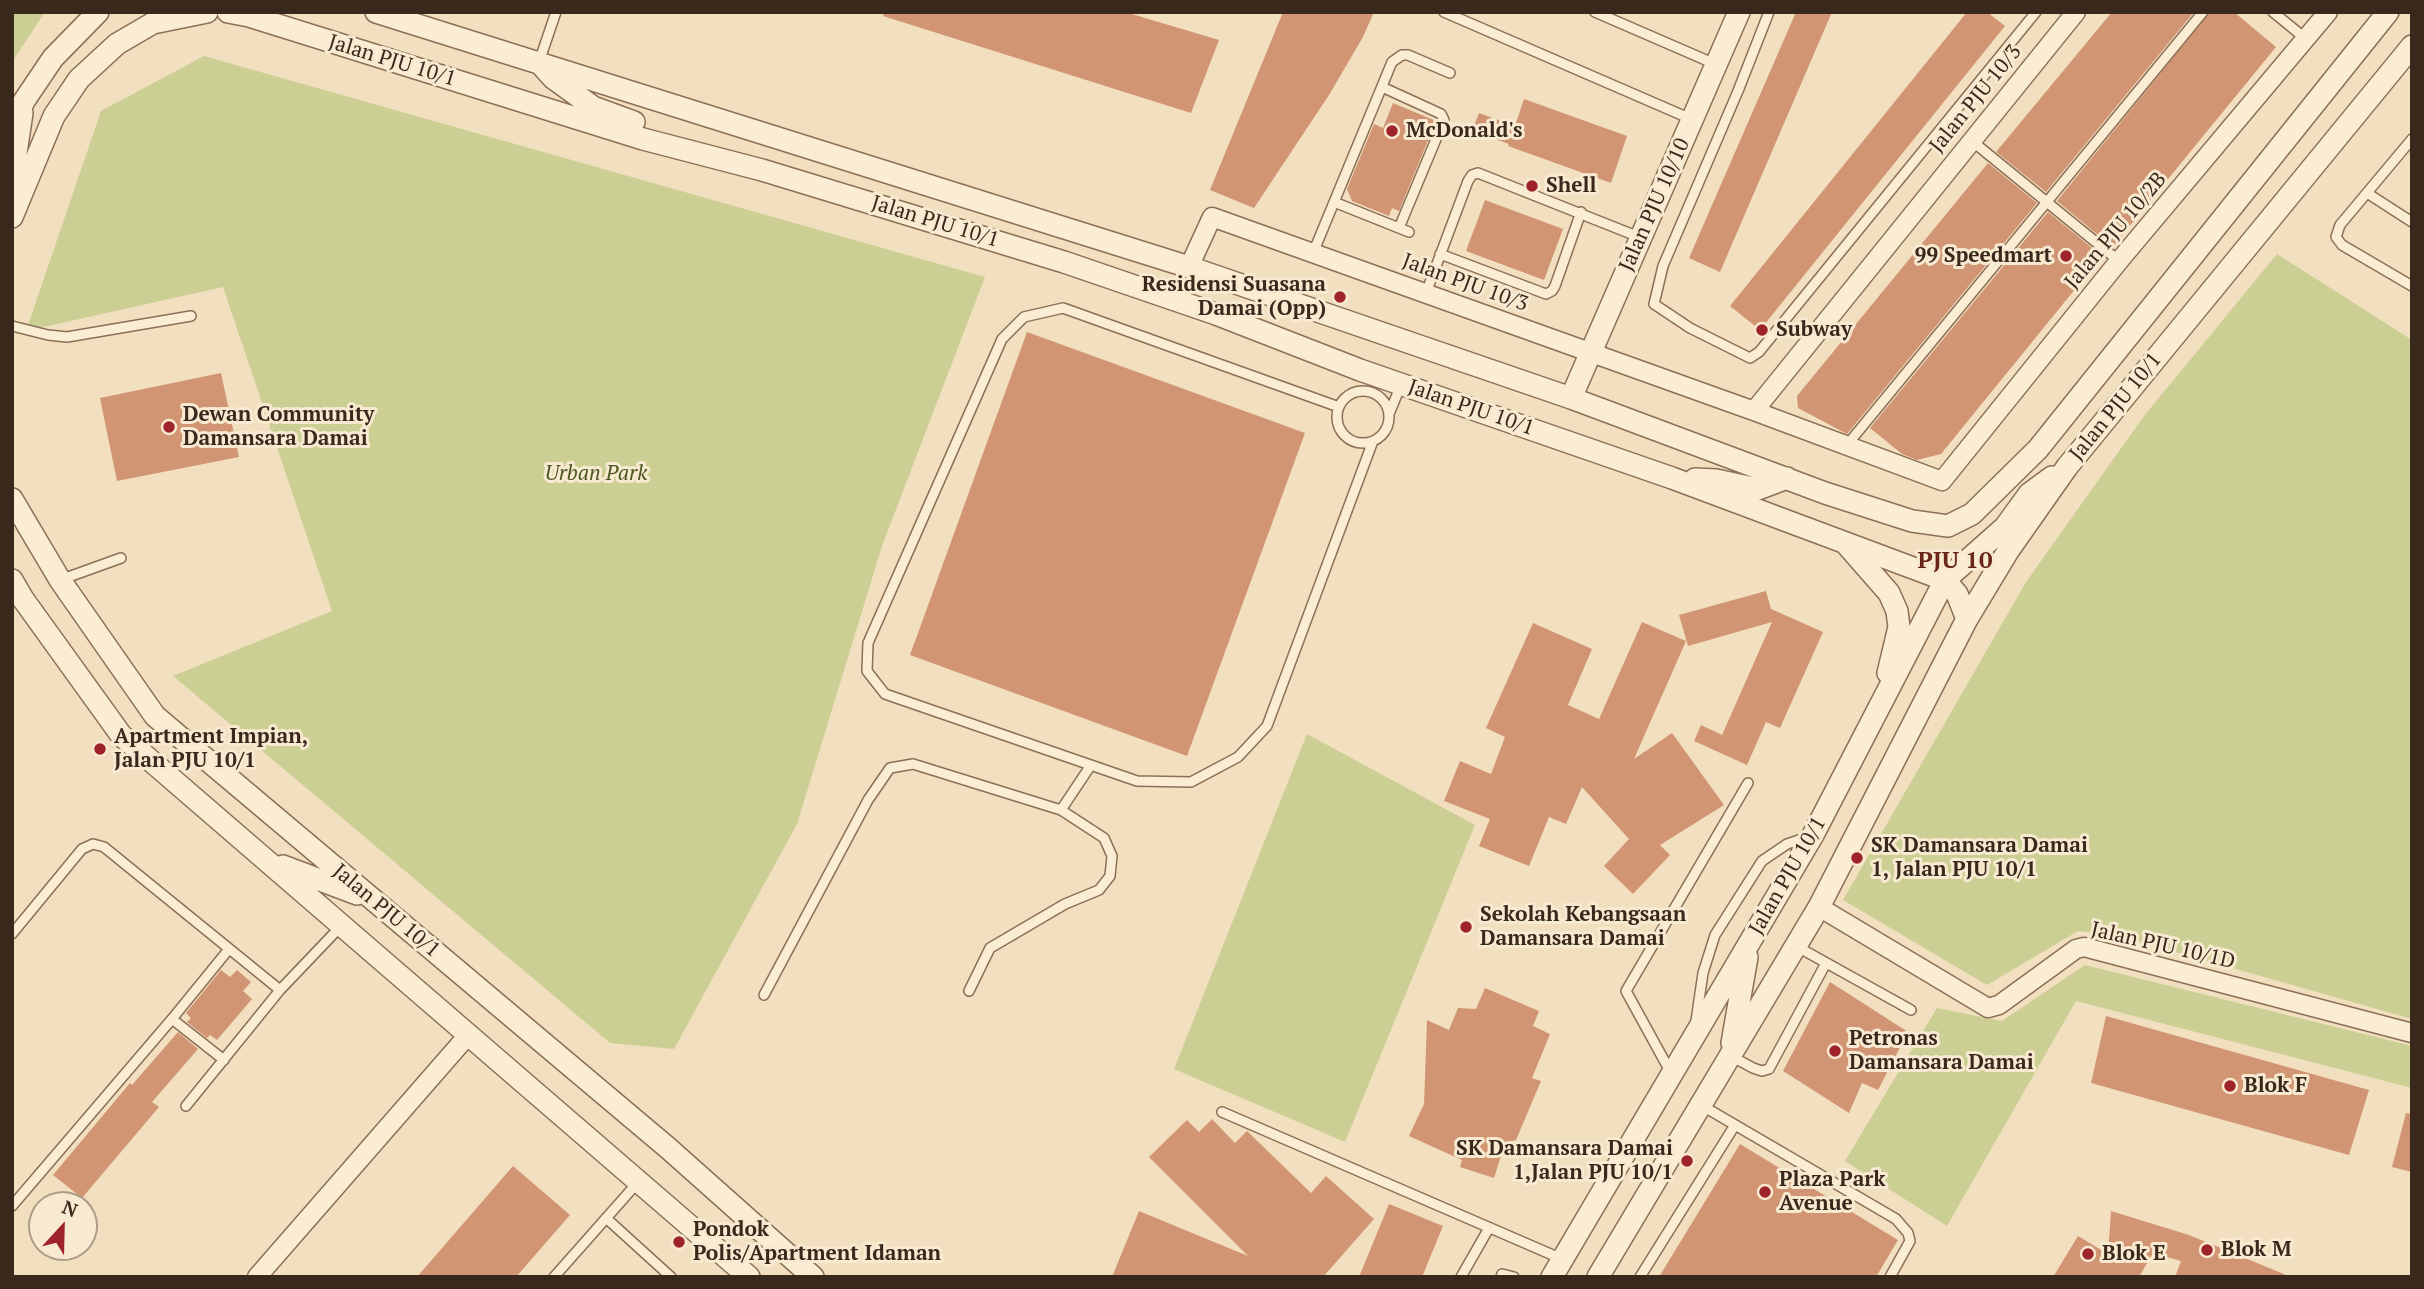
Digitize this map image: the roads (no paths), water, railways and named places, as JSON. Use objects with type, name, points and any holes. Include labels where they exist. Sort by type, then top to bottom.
[{"type":"street","points":[[12,128],[24,101],[53,58],[98,12]]},
{"type":"street","points":[[12,217],[54,116],[79,79],[117,44],[153,23],[207,12]]},
{"type":"street","name":"Jalan PJU 10/1","points":[[228,12],[249,16],[643,139],[762,170],[1064,262],[1216,314],[1360,370],[1672,478],[1945,580],[1813,835],[1557,1268]]},
{"type":"street","name":"Jalan PJU 10/1","points":[[376,12],[1189,267],[1571,398],[1825,493],[1912,521],[1948,526],[1972,514],[2038,449],[2388,12]]},
{"type":"street","name":"Jalan PJU 10/10","points":[[1571,398],[1739,12]]},
{"type":"street","name":"Jalan PJU 10/3","points":[[1754,411],[2076,12]]},
{"type":"street","name":"Jalan PJU 10/2B","points":[[1942,481],[2119,261],[2328,12]]},
{"type":"street","name":"Jalan PJU 10/1","points":[[1598,1277],[1819,907],[1967,619],[2008,551],[2067,467],[2412,46]]},
{"type":"street","points":[[539,62],[553,78],[593,107],[762,170]]},
{"type":"street","points":[[12,180],[24,101]]},
{"type":"street","name":"Jalan PJU 10/3","points":[[1189,267],[1212,217],[1942,481]]},
{"type":"street","points":[[1967,619],[1956,594],[1945,580],[2005,527],[2029,494],[2067,467]]},
{"type":"street","points":[[1672,478],[1716,480],[1758,489],[1787,478]]},
{"type":"street","name":"Jalan PJU 10/1","points":[[12,499],[60,580],[155,716],[668,1148],[813,1277]]},
{"type":"street","points":[[1846,543],[1889,593],[1897,611],[1899,627],[1882,700]]},
{"type":"street","name":"Jalan PJU 10/1","points":[[12,580],[18,602],[121,734],[750,1277]]},
{"type":"street","points":[[269,861],[373,899]]},
{"type":"street","name":"Jalan PJU 10/1D","points":[[1819,907],[1987,1008],[1999,1005],[2076,949],[2084,947],[2412,1033]]},
{"type":"street","points":[[1730,1056],[1749,945]]},
{"type":"street","points":[[257,1277],[470,1034]]},
{"type":"lane","points":[[539,62],[556,12]]},
{"type":"lane","points":[[1444,12],[1693,119]]},
{"type":"lane","points":[[1595,12],[1717,65]]},
{"type":"lane","points":[[1769,12],[1663,266],[1654,304],[1690,328],[1750,358],[1759,352],[2036,12]]},
{"type":"lane","points":[[1847,445],[2203,12]]},
{"type":"lane","points":[[2273,12],[2306,39]]},
{"type":"lane","points":[[1313,253],[1392,62],[1402,55],[1450,73]]},
{"type":"lane","points":[[1382,88],[1441,114],[1444,120],[1399,228]]},
{"type":"lane","points":[[2412,139],[2340,225],[2336,237],[2342,245],[2412,286]]},
{"type":"lane","points":[[1972,141],[2119,261]]},
{"type":"lane","points":[[1426,293],[1468,181],[1478,173],[1641,238]]},
{"type":"lane","points":[[2367,194],[2412,222]]},
{"type":"lane","points":[[1334,202],[1409,232]]},
{"type":"lane","points":[[1440,254],[1546,294],[1555,286],[1581,212]]},
{"type":"lane","points":[[1339,407],[1063,308],[1024,317],[1002,339],[868,642],[867,671],[886,694],[1137,781],[1191,782],[1238,757],[1267,726],[1373,442],[1386,431],[1402,384]]},
{"type":"lane","points":[[12,326],[67,337],[191,316]]},
{"type":"lane","points":[[1360,370],[1350,394],[1339,407],[1338,425],[1348,439],[1373,442]]},
{"type":"lane","points":[[1350,394],[1367,391],[1375,393],[1382,398],[1390,414]]},
{"type":"lane","points":[[60,580],[121,558]]},
{"type":"lane","points":[[764,995],[867,800],[890,768],[913,764],[1061,810],[1104,838],[1112,856],[1110,876],[1099,890],[1056,909],[990,948],[968,991]]},
{"type":"lane","points":[[1061,810],[1091,765]]},
{"type":"lane","points":[[1672,1074],[1626,991],[1748,783]]},
{"type":"lane","points":[[1693,1040],[1703,973],[1716,935],[1762,861],[1787,844],[1813,835]]},
{"type":"lane","points":[[12,934],[82,849],[93,844],[104,847],[281,990]]},
{"type":"lane","points":[[186,1106],[281,990],[343,925]]},
{"type":"lane","points":[[1796,946],[1911,1010]]},
{"type":"lane","points":[[12,1206],[229,949]]},
{"type":"lane","points":[[1730,1056],[1762,1071],[1769,1069],[1826,963]]},
{"type":"lane","points":[[172,1019],[224,1060]]},
{"type":"lane","points":[[1701,1105],[1896,1219],[1908,1233],[1910,1241],[1890,1277]]},
{"type":"lane","points":[[1222,1112],[1489,1228],[1557,1268]]},
{"type":"lane","points":[[1640,1277],[1735,1125]]},
{"type":"lane","points":[[554,1277],[640,1180]]},
{"type":"lane","points":[[606,1218],[671,1277]]},
{"type":"lane","points":[[1461,1277],[1489,1228]]},
{"type":"lane","points":[[1501,1277],[1503,1274],[1514,1277]]},
{"type":"place","name":"McDonald's","points":[[1392,131]]},
{"type":"place","name":"Shell","points":[[1532,186]]},
{"type":"place","name":"99 Speedmart","points":[[2066,256]]},
{"type":"place","name":"Residensi Suasana Damai (Opp)","points":[[1340,297]]},
{"type":"place","name":"Subway","points":[[1762,330]]},
{"type":"place","name":"Dewan Community Damansara Damai","points":[[169,427]]},
{"type":"place","name":"Apartment Impian, Jalan PJU 10/1","points":[[100,749]]},
{"type":"place","name":"SK Damansara Damai 1, Jalan PJU 10/1","points":[[1857,858]]},
{"type":"place","name":"Sekolah Kebangsaan Damansara Damai","points":[[1466,927]]},
{"type":"place","name":"Petronas Damansara Damai","points":[[1835,1051]]},
{"type":"place","name":"Blok F","points":[[2230,1086]]},
{"type":"place","name":"SK Damansara Damai 1,Jalan PJU 10/1","points":[[1687,1161]]},
{"type":"place","name":"Plaza Park Avenue","points":[[1765,1192]]},
{"type":"place","name":"Pondok Polis/Apartment Idaman","points":[[679,1242]]},
{"type":"place","name":"Blok M","points":[[2207,1250]]},
{"type":"place","name":"Blok E","points":[[2088,1254]]},
{"type":"district","name":"PJU 10","points":[[1955,561]]},
{"type":"park label","name":"Urban Park","points":[[596,474]]}]
